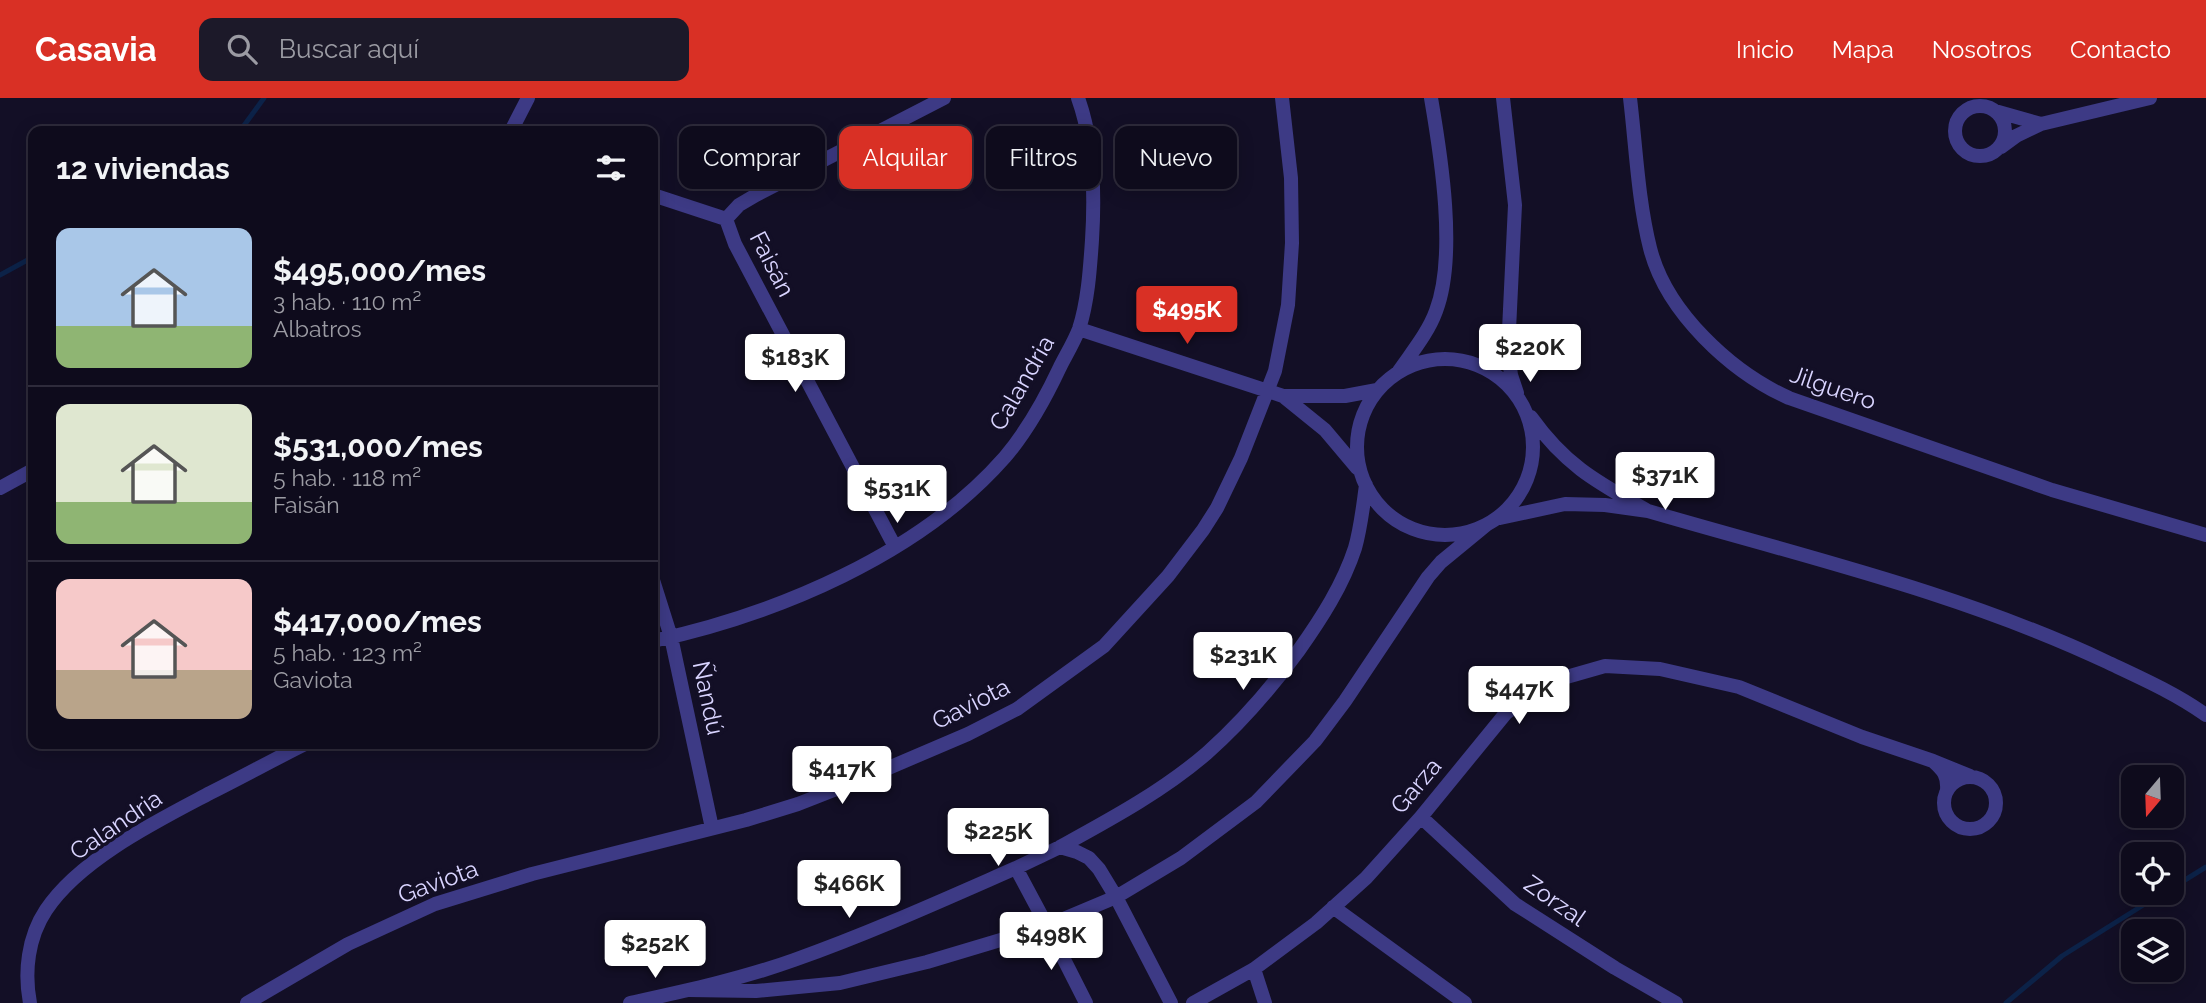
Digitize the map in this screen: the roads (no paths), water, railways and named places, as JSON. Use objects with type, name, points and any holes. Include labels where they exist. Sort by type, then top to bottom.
[{"type":"street","points":[[514,126],[528,98]]},
{"type":"street","points":[[658,197],[726,222],[738,205],[944,98]]},
{"type":"street","name":"Calandria","points":[[658,640],[784,600],[831,580],[895,547],[928,527],[958,503],[1005,457],[1046,398],[1079,329],[1089,271],[1093,192],[1087,133],[1078,98]]},
{"type":"street","name":"Gaviota","points":[[247,1003],[348,944],[435,904],[532,874],[799,804],[968,734],[1017,709],[1104,646],[1168,576],[1203,530],[1241,458],[1275,371],[1291,276],[1291,178],[1282,98]]},
{"type":"street","points":[[1431,98],[1443,193],[1445,264],[1436,310],[1428,328],[1399,371],[1377,390],[1362,414],[1358,428],[1360,471],[1374,499],[1390,515],[1425,532],[1456,534],[1492,521],[1565,504],[1605,505],[1648,511],[1965,604],[2086,652],[2166,690],[2206,715]]},
{"type":"street","points":[[689,990],[756,991],[840,983],[928,962],[1047,926],[1116,897],[1181,858],[1256,802],[1285,774],[1346,701],[1428,577],[1441,562],[1492,521],[1522,489],[1532,463],[1533,435],[1511,375],[1508,351],[1515,205],[1503,98]]},
{"type":"street","name":"Jilguero","points":[[1630,98],[1645,223],[1657,270],[1665,286],[1698,330],[1746,373],[1789,398],[2052,490],[2206,535]]},
{"type":"street","points":[[1997,150],[2002,144],[2005,130],[2000,116],[1987,107],[1973,107],[1960,115],[1955,129],[1958,144],[1969,153],[1983,156],[1997,150],[2016,136],[2041,124],[2150,98]]},
{"type":"street","points":[[1994,111],[2041,124]]},
{"type":"street","name":"Faisán","points":[[726,222],[895,547]]},
{"type":"street","points":[[1079,329],[1283,396],[1345,396],[1377,390]]},
{"type":"street","points":[[1399,371],[1426,360],[1449,359],[1471,362],[1497,376],[1521,403],[1549,442],[1568,461],[1589,477],[1648,511]]},
{"type":"street","points":[[1283,396],[1325,430],[1360,471]]},
{"type":"street","points":[[0,488],[28,473]]},
{"type":"street","points":[[629,1003],[689,990],[794,960],[906,916],[1060,847],[1106,822],[1177,777],[1207,753],[1260,699],[1308,638],[1345,574],[1360,526],[1366,485]]},
{"type":"street","name":"Ñandú","points":[[658,596],[671,637],[712,828]]},
{"type":"street","name":"Garza","points":[[1193,1003],[1254,968],[1366,878],[1421,817],[1506,713],[1549,682],[1605,666],[1660,669],[1740,687],[1862,737],[1971,777]]},
{"type":"street","name":"Calandria","points":[[30,1003],[27,975],[31,947],[45,911],[58,895],[106,855],[158,819],[295,749]]},
{"type":"street","points":[[1933,761],[1948,779],[1944,803],[1952,822],[1972,829],[1985,824],[1994,813],[1996,799],[1990,786],[1978,778],[1957,780],[1947,790]]},
{"type":"street","name":"Zorzal","points":[[1421,817],[1516,904],[1605,962],[1676,1003]]},
{"type":"street","points":[[1060,847],[1089,858],[1099,869],[1171,1003]]},
{"type":"street","points":[[1016,868],[1086,1003]]},
{"type":"street","points":[[1333,907],[1465,1003]]},
{"type":"street","points":[[1254,968],[1265,1003]]},
{"type":"waterway","points":[[244,126],[264,98]]},
{"type":"waterway","points":[[0,275],[28,260]]},
{"type":"waterway","points":[[2184,881],[2206,867]]},
{"type":"waterway","points":[[2006,1003],[2062,956],[2143,905]]}]
